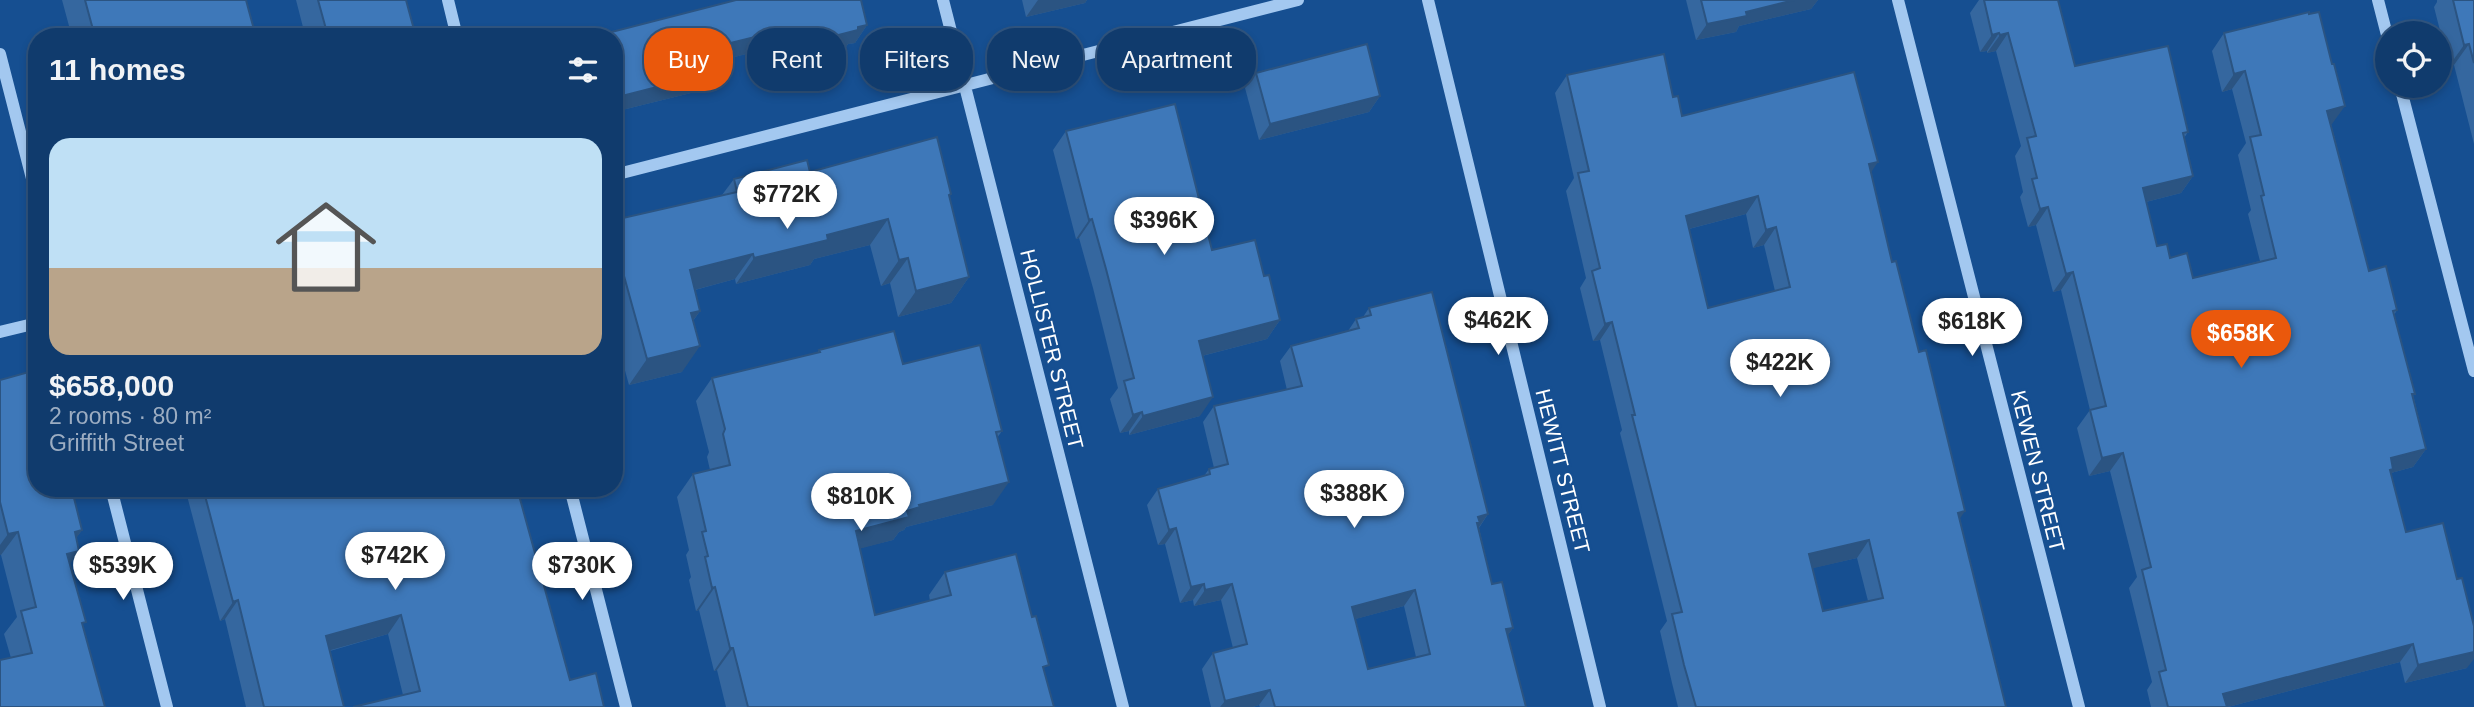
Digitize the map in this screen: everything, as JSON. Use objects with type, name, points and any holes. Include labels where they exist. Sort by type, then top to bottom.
[{"type":"street","points":[[448,0],[455,28]]},
{"type":"street","name":"HOLLISTER STREET","points":[[943,0],[950,28]]},
{"type":"street","points":[[973,83],[1298,0]]},
{"type":"street","name":"HEWITT STREET","points":[[1428,0],[1600,707]]},
{"type":"street","name":"KEWEN STREET","points":[[1898,0],[2079,707]]},
{"type":"street","points":[[2378,0],[2383,21]]},
{"type":"street","points":[[0,54],[28,163]]},
{"type":"street","points":[[623,172],[941,91]]},
{"type":"street","name":"HOLLISTER STREET","points":[[967,91],[1123,707]]},
{"type":"street","points":[[2403,98],[2474,371]]},
{"type":"street","points":[[0,332],[28,325]]},
{"type":"street","points":[[113,497],[167,707]]},
{"type":"street","points":[[572,497],[626,707]]},
{"type":"building","points":[[85,0],[246,0],[254,28],[93,28]]},
{"type":"building","points":[[318,0],[406,0],[414,28],[326,28]]},
{"type":"building","points":[[736,0],[861,0],[867,25],[846,33],[846,28],[747,28],[747,39],[733,42],[733,28],[644,28],[644,90],[623,96],[623,29]]},
{"type":"building","points":[[1701,0],[1794,0],[1746,12],[1747,16],[1707,24]]},
{"type":"building","points":[[1984,0],[2058,0],[2075,66],[2168,46],[2188,132],[2183,133],[2193,176],[2143,188],[2157,246],[2167,244],[2170,258],[2187,253],[2193,278],[2276,258],[2250,137],[2261,135],[2245,71],[2234,74],[2224,33],[2309,12],[2319,12],[2345,106],[2327,111],[2369,271],[2386,266],[2397,310],[2393,311],[2426,449],[2391,458],[2393,469],[2390,470],[2406,532],[2443,523],[2457,579],[2462,578],[2474,626],[2474,652],[2418,665],[2413,644],[2223,694],[2227,707],[2168,707],[2159,672],[2166,670],[2142,570],[2151,567],[2123,453],[2102,458],[2090,410],[2106,406],[2073,272],[2066,274],[2048,207],[2040,209],[2032,179],[2037,178],[2027,138],[2036,136],[2008,33],[1992,35]]},
{"type":"building","points":[[2453,0],[2474,0],[2474,63],[2469,44],[2464,45]]},
{"type":"building","points":[[1367,44],[1380,96],[1270,124],[1256,73]]},
{"type":"building","points":[[1664,54],[1673,97],[1678,96],[1682,116],[1854,72],[1878,162],[1869,164],[1892,262],[1896,261],[1919,352],[1926,350],[1965,511],[1958,513],[2006,707],[1696,707],[1672,614],[1682,612],[1632,415],[1635,415],[1612,322],[1605,324],[1592,271],[1600,268],[1578,173],[1589,171],[1567,75]],"holes":[[[1758,196],[1766,230],[1776,227],[1790,287],[1708,308],[1686,216]],[[1869,540],[1883,598],[1823,611],[1809,554]]]},
{"type":"building","points":[[1175,104],[1212,250],[1255,240],[1264,276],[1269,275],[1280,320],[1199,341],[1213,397],[1143,416],[1142,412],[1133,415],[1124,381],[1134,378],[1066,131]]},
{"type":"building","points":[[937,137],[969,277],[916,291],[908,258],[899,260],[888,219],[827,235],[828,240],[754,258],[753,254],[690,270],[700,311],[691,313],[700,346],[647,359],[623,272],[623,218],[737,192],[734,179],[807,160],[810,172]]},
{"type":"building","points":[[1432,292],[1488,514],[1478,517],[1480,523],[1477,523],[1492,584],[1502,582],[1513,628],[1506,629],[1526,707],[1275,707],[1270,690],[1225,701],[1213,653],[1247,644],[1232,584],[1205,590],[1204,584],[1191,587],[1176,528],[1169,530],[1158,489],[1210,474],[1209,469],[1228,464],[1214,406],[1302,386],[1291,346],[1359,328],[1356,319],[1371,315],[1369,308]],"holes":[[[1415,590],[1430,654],[1368,669],[1352,607]]]},
{"type":"building","points":[[894,331],[903,364],[980,345],[1002,431],[996,432],[1009,482],[919,505],[920,507],[907,511],[909,517],[856,531],[875,615],[951,595],[945,572],[1016,554],[1032,617],[1036,616],[1049,665],[1043,667],[1054,707],[748,707],[715,587],[712,588],[702,532],[706,531],[693,474],[730,465],[723,434],[725,429],[712,378]]},
{"type":"building","points":[[28,372],[28,497],[74,497],[82,530],[75,532],[79,551],[67,554],[105,707],[0,707],[0,660],[32,653],[21,611],[36,607],[18,532],[8,534],[0,502],[0,380]]},
{"type":"building","points":[[205,497],[519,497],[570,680],[596,673],[604,707],[353,707],[420,691],[401,615],[326,636],[344,707],[264,707],[238,600],[233,602]]}]
